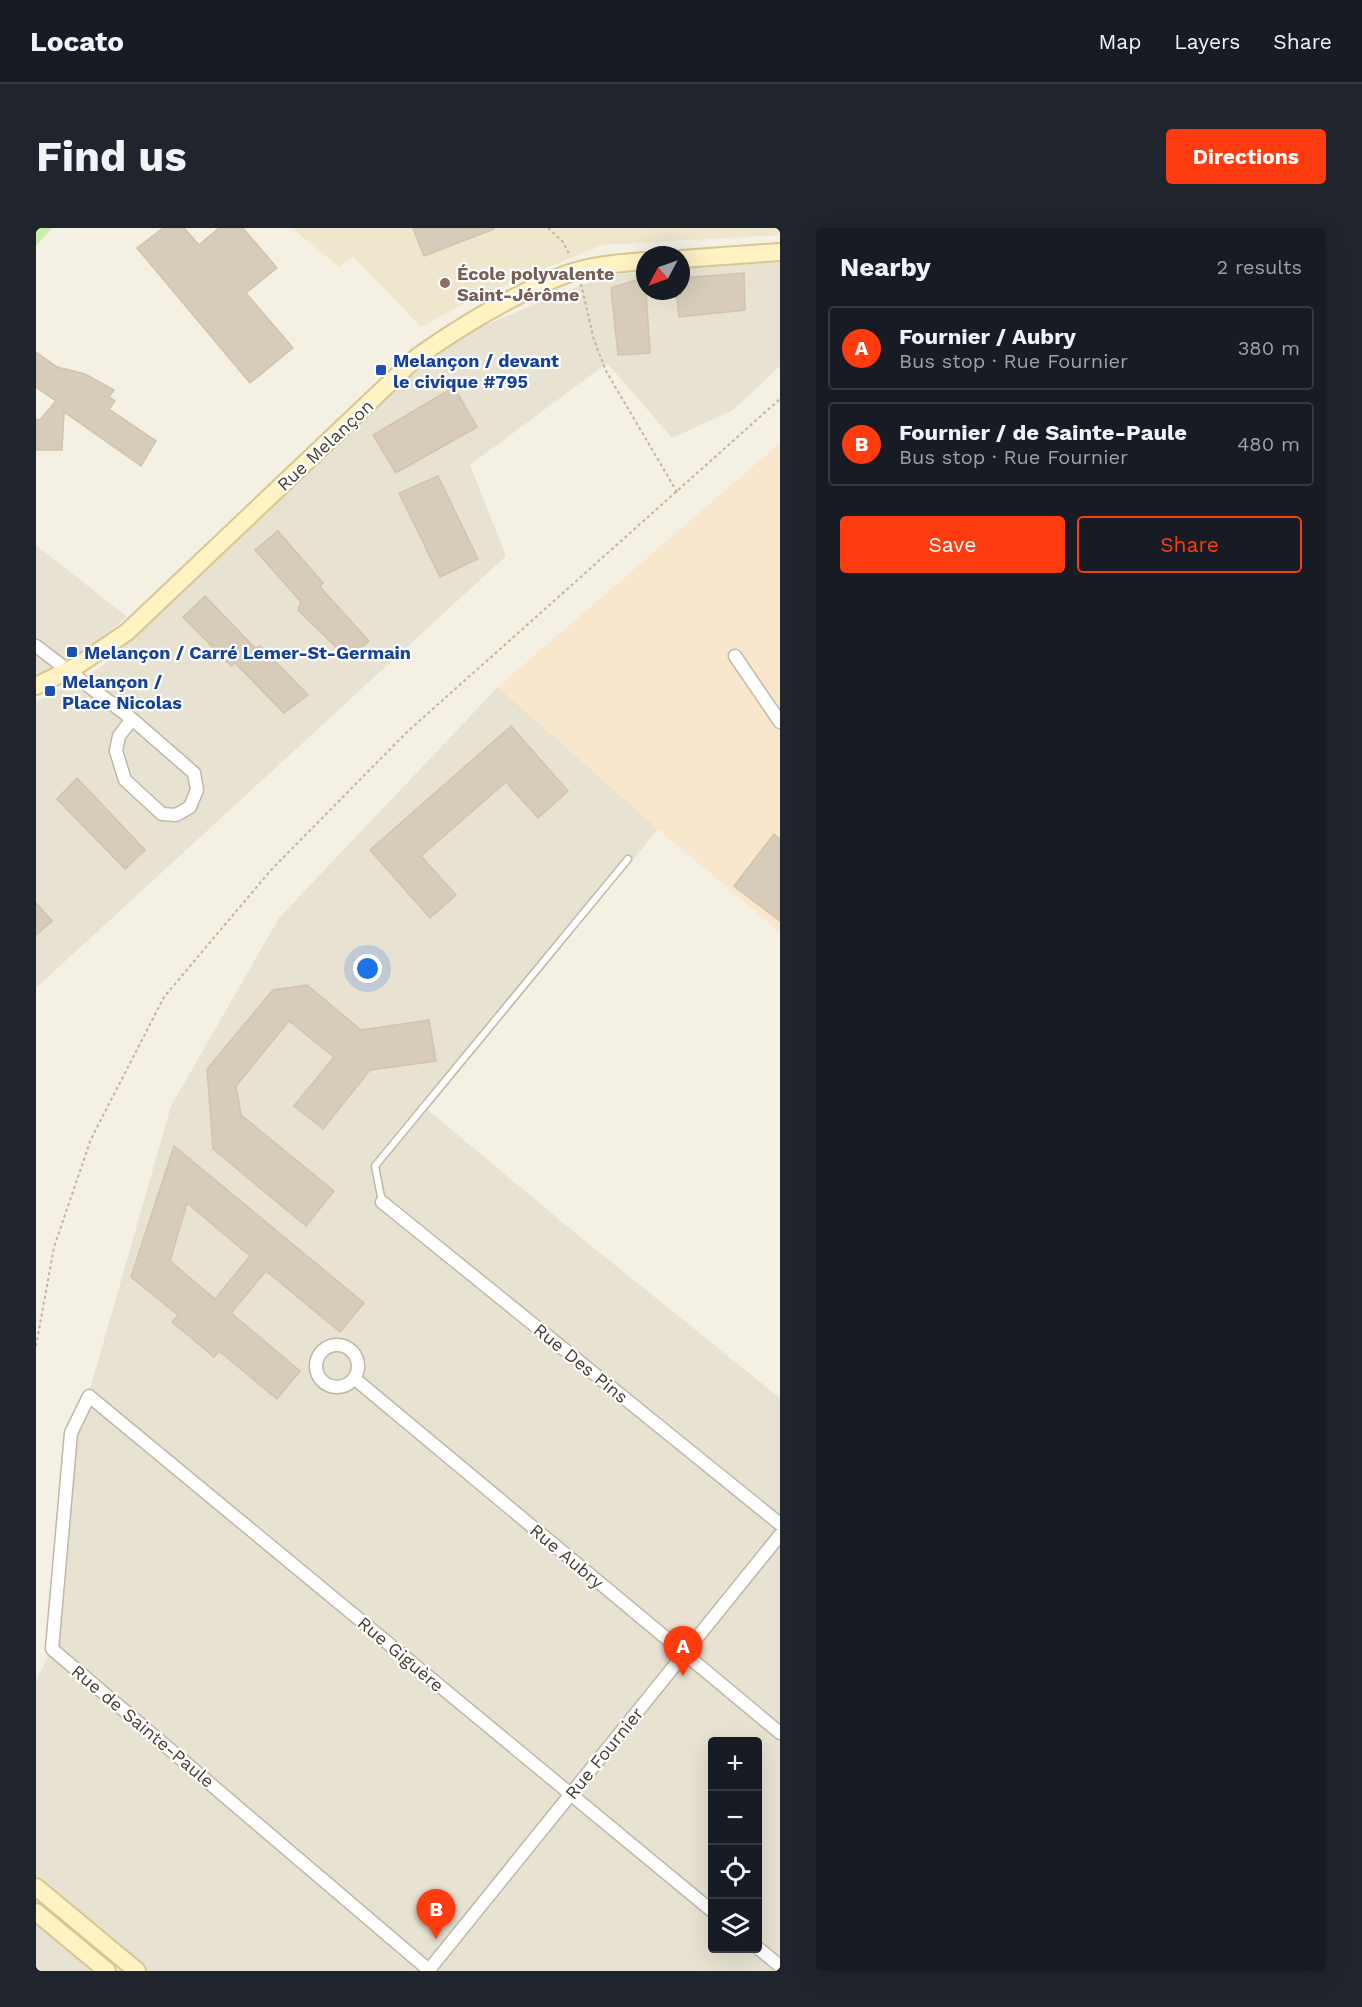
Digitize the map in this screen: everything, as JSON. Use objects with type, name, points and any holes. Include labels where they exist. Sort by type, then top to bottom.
[{"type":"street","points":[[690,258],[780,252]]},
{"type":"street","name":"Rue Melançon","points":[[36,686],[67,671],[127,632],[417,357],[471,319],[568,273],[616,263],[636,262]]},
{"type":"street","points":[[36,646],[132,719],[194,773],[197,790],[190,807],[176,815],[162,814],[125,780],[116,751],[119,736],[132,719]]},
{"type":"street","points":[[735,656],[780,722]]},
{"type":"street","name":"Rue Des Pins","points":[[382,1202],[780,1524]]},
{"type":"street","name":"Rue Aubry","points":[[354,1379],[780,1733]]},
{"type":"street","name":"Rue Giguère","points":[[89,1396],[708,1908]]},
{"type":"street","name":"Rue de Sainte-Paule","points":[[89,1396],[71,1432],[52,1649],[429,1971]]},
{"type":"street","name":"Rue Fournier","points":[[429,1971],[780,1535]]},
{"type":"street","points":[[36,1887],[138,1971]]},
{"type":"street","points":[[36,1912],[107,1971]]},
{"type":"street","points":[[762,1951],[780,1966]]},
{"type":"lane","points":[[382,1202],[375,1166],[628,859]]},
{"type":"path","points":[[548,228],[563,242],[578,271],[594,340],[606,371],[677,492]]},
{"type":"path","points":[[36,1346],[54,1247],[91,1139],[164,997],[272,870],[406,733],[780,399]]},
{"type":"shaded area","name":"École polyvalente Saint-Jérôme","points":[[292,228],[780,228],[780,235],[602,245],[474,298],[421,327],[353,256],[339,267]]},
{"type":"shaded area","points":[[780,262],[780,366],[733,410],[672,438],[607,363],[470,465],[506,556],[36,988],[36,702],[100,668],[438,351],[478,328],[581,285],[619,274],[636,273],[636,300],[690,300],[690,268]]},
{"type":"shaded area","points":[[780,443],[780,932],[658,829],[498,687]]},
{"type":"shaded area","points":[[36,545],[127,617],[61,670],[36,682]]},
{"type":"shaded area","points":[[498,687],[658,829],[428,1110],[585,1241],[780,1398],[780,1971],[36,1971],[36,1681],[52,1649],[71,1433],[88,1396],[171,1106],[279,918]]},
{"type":"green space","points":[[36,228],[52,228],[36,246]]},
{"type":"building","points":[[163,228],[184,228],[199,245],[219,228],[243,228],[277,268],[246,293],[293,348],[250,383],[137,248]]},
{"type":"building","points":[[413,228],[494,228],[494,229],[424,256]]},
{"type":"building","points":[[744,273],[745,310],[679,317],[677,300],[690,300],[690,277]]},
{"type":"building","points":[[636,280],[636,300],[647,300],[650,353],[618,355],[611,288]]},
{"type":"building","points":[[36,352],[57,367],[85,374],[114,390],[109,397],[115,401],[109,409],[156,441],[141,466],[64,412],[62,450],[36,450],[36,419],[40,420],[56,401],[36,387]]},
{"type":"building","points":[[454,387],[477,427],[396,473],[373,435]]},
{"type":"building","points":[[438,476],[478,559],[440,577],[399,493]]},
{"type":"building","points":[[278,531],[323,583],[320,587],[369,641],[348,659],[298,610],[301,602],[255,550]]},
{"type":"building","points":[[205,596],[255,648],[260,646],[308,695],[284,713],[235,663],[231,666],[183,617]]},
{"type":"building","points":[[511,726],[568,791],[538,818],[506,782],[421,856],[456,895],[430,918],[370,850]]},
{"type":"building","points":[[77,778],[145,850],[125,869],[57,799]]},
{"type":"building","points":[[774,834],[780,839],[780,921],[734,886]]},
{"type":"building","points":[[36,903],[52,921],[36,935]]},
{"type":"building","points":[[307,985],[361,1030],[429,1020],[436,1061],[370,1070],[323,1129],[294,1106],[334,1057],[289,1021],[236,1086],[241,1115],[334,1191],[306,1226],[213,1149],[207,1069],[273,990]]},
{"type":"building","points":[[174,1146],[364,1303],[340,1332],[266,1271],[231,1313],[300,1371],[277,1399],[219,1351],[214,1357],[172,1322],[178,1315],[131,1277]],"holes":[[[187,1203],[250,1256],[215,1299],[170,1261]]]},
{"type":"place","name":"École polyvalente Saint-Jérôme","points":[[445,283]]},
{"type":"place","name":"Melançon / devant le civique #795","points":[[381,370]]},
{"type":"place","name":"Melançon / Carré Lemer-St-Germain","points":[[72,652]]},
{"type":"place","name":"Melançon / Place Nicolas","points":[[50,691]]},
{"type":"place","name":"Fournier / Aubry","points":[[683,1676]]},
{"type":"place","name":"Fournier / de Sainte-Paule","points":[[436,1939]]}]
